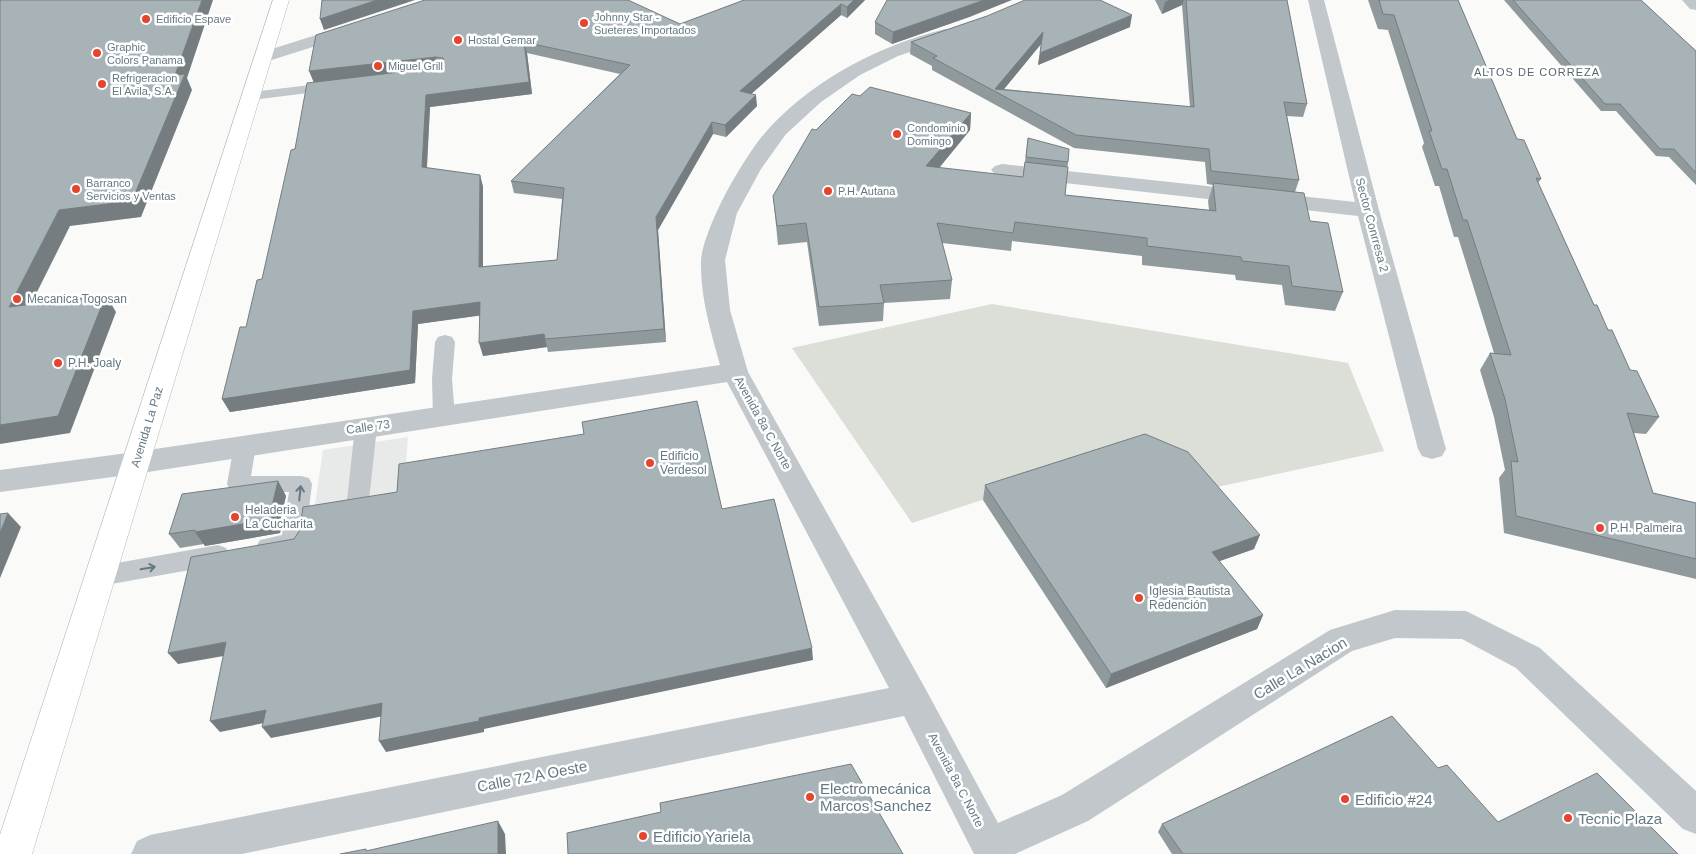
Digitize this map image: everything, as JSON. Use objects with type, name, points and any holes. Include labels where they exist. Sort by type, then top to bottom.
[{"type":"main road","name":"Avenida La Paz","points":[[13,854],[281,0]]},
{"type":"street","name":"Sector Conrresa 2","points":[[1316,0],[1368,210],[1432,449]]},
{"type":"street","points":[[1690,0],[1696,5]]},
{"type":"street","points":[[262,58],[364,24]]},
{"type":"street","name":"Avenida 8a C Norte","points":[[970,25],[892,52],[853,71],[814,98],[779,130],[751,168],[726,213],[712,260],[718,310],[735,372],[913,699],[992,850]]},
{"type":"street","points":[[1002,170],[1368,210]]},
{"type":"street","name":"Calle 73","points":[[0,481],[135,463],[735,372]]},
{"type":"street","name":"Calle La Nacion","points":[[992,850],[1075,808],[1342,640],[1395,624],[1466,625],[1528,658],[1696,816]]},
{"type":"street","name":"Calle 72 A Oeste","points":[[150,854],[913,699]]},
{"type":"lane","points":[[251,96],[347,84]]},
{"type":"lane","points":[[444,416],[442,379],[445,342]]},
{"type":"lane","points":[[358,500],[366,427]]},
{"type":"lane","points":[[100,576],[293,542],[301,484],[238,484],[245,445]]},
{"type":"shaded area","points":[[992,304],[1348,363],[1384,451],[1203,490],[1140,448],[912,523],[792,348]]},
{"type":"shaded area","points":[[408,437],[401,534],[313,519],[323,450]]},
{"type":"building","points":[[0,0],[202,0],[175,75],[185,74],[132,201],[59,210],[9,307],[106,295],[58,416],[0,425]]},
{"type":"building","points":[[322,0],[377,0],[320,19]]},
{"type":"building","points":[[425,0],[628,0],[680,24],[744,0],[854,0],[847,7],[841,4],[740,91],[756,95],[725,125],[712,122],[656,217],[664,329],[545,339],[544,334],[479,343],[480,302],[413,311],[410,370],[222,399],[240,327],[246,327],[257,280],[262,279],[291,150],[295,149],[307,83],[442,67],[445,63],[443,58],[436,57],[309,71],[316,35]],"holes":[[[524,42],[630,65],[511,181],[564,188],[557,260],[479,267],[480,175],[422,167],[426,95],[529,82]]]},
{"type":"building","points":[[887,0],[984,0],[893,32],[875,22]]},
{"type":"building","points":[[1025,0],[1100,0],[1132,15],[1040,53],[1043,32],[995,89],[1194,107],[1186,0],[1287,0],[1307,104],[1284,102],[1299,180],[1211,171],[1209,149],[1076,135],[933,58],[937,56],[911,42],[987,16]]},
{"type":"building","points":[[1379,0],[1458,0],[1517,139],[1524,140],[1541,179],[1536,178],[1594,305],[1597,305],[1608,330],[1612,330],[1630,370],[1637,371],[1659,417],[1627,413],[1653,493],[1696,503],[1696,559],[1516,516],[1511,461],[1518,462],[1505,399],[1490,353],[1511,355],[1467,220],[1463,220],[1447,169],[1442,169],[1429,131],[1432,131],[1394,15],[1383,14]]},
{"type":"building","points":[[1513,0],[1641,0],[1696,51],[1696,173],[1674,149],[1660,149],[1620,104],[1605,104]]},
{"type":"building","points":[[870,87],[971,113],[926,166],[1023,177],[1025,162],[1068,167],[1065,195],[1216,211],[1213,183],[1304,193],[1310,221],[1328,223],[1343,292],[1292,286],[1289,266],[1242,261],[1241,257],[1147,246],[1147,238],[1015,222],[1013,233],[937,223],[952,280],[880,285],[884,303],[819,307],[806,223],[777,226],[773,196],[812,129],[816,130],[852,94],[860,96]]},
{"type":"building","points":[[1028,138],[1069,149],[1068,162],[1026,157]]},
{"type":"building","points":[[697,401],[722,509],[774,499],[812,648],[379,741],[382,703],[262,727],[266,710],[210,721],[226,642],[168,653],[191,557],[294,539],[300,530],[303,507],[397,492],[399,464],[584,434],[582,422]]},
{"type":"building","name":"Iglesia Bautista Redención","points":[[1145,434],[1188,452],[1260,535],[1212,552],[1263,615],[1111,674],[985,485]]},
{"type":"building","points":[[278,481],[271,510],[273,510],[272,519],[195,532],[195,530],[169,534],[182,494]]},
{"type":"building","points":[[8,513],[0,533],[0,514]]},
{"type":"building","name":"Edificio #24","points":[[1392,716],[1438,768],[1447,765],[1498,822],[1597,773],[1678,854],[1183,854],[1162,824]]},
{"type":"building","name":"Electromecánica Marcos Sanchez","points":[[851,764],[903,854],[568,854],[567,833],[661,812],[660,803]]},
{"type":"building","points":[[498,821],[498,854],[340,854],[366,849],[366,851]]},
{"type":"place","name":"Edificio Espave","points":[[146,19]]},
{"type":"place","name":"Johnny Star - Sueteres Importados","points":[[584,23]]},
{"type":"place","name":"Hostal Gemar","points":[[458,40]]},
{"type":"place","name":"Graphic Colors Panama","points":[[97,53]]},
{"type":"place","name":"Miguel Grill","points":[[378,66]]},
{"type":"place","name":"Refrigeracion El Avila, S.A.","points":[[102,84]]},
{"type":"place","name":"Condominio Domingo","points":[[897,134]]},
{"type":"place","name":"Barranco Servicios y Ventas","points":[[76,189]]},
{"type":"place","name":"P.H. Autana","points":[[828,191]]},
{"type":"place","name":"Mecanica Togosan","points":[[17,299]]},
{"type":"place","name":"P.H. Joaly","points":[[58,363]]},
{"type":"place","name":"Edificio Verdesol","points":[[650,463]]},
{"type":"place","name":"Heladeria La Cucharita","points":[[235,517]]},
{"type":"place","name":"P.H. Palmeira","points":[[1600,528]]},
{"type":"place","name":"Iglesia Bautista Redención","points":[[1139,598]]},
{"type":"place","name":"Electromecánica Marcos Sanchez","points":[[810,797]]},
{"type":"place","name":"Edificio #24","points":[[1345,799]]},
{"type":"place","name":"Tecnic Plaza","points":[[1568,818]]},
{"type":"place","name":"Edificio Yariela","points":[[643,836]]},
{"type":"district","name":"ALTOS DE CORREZA","points":[[1537,72]]}]
